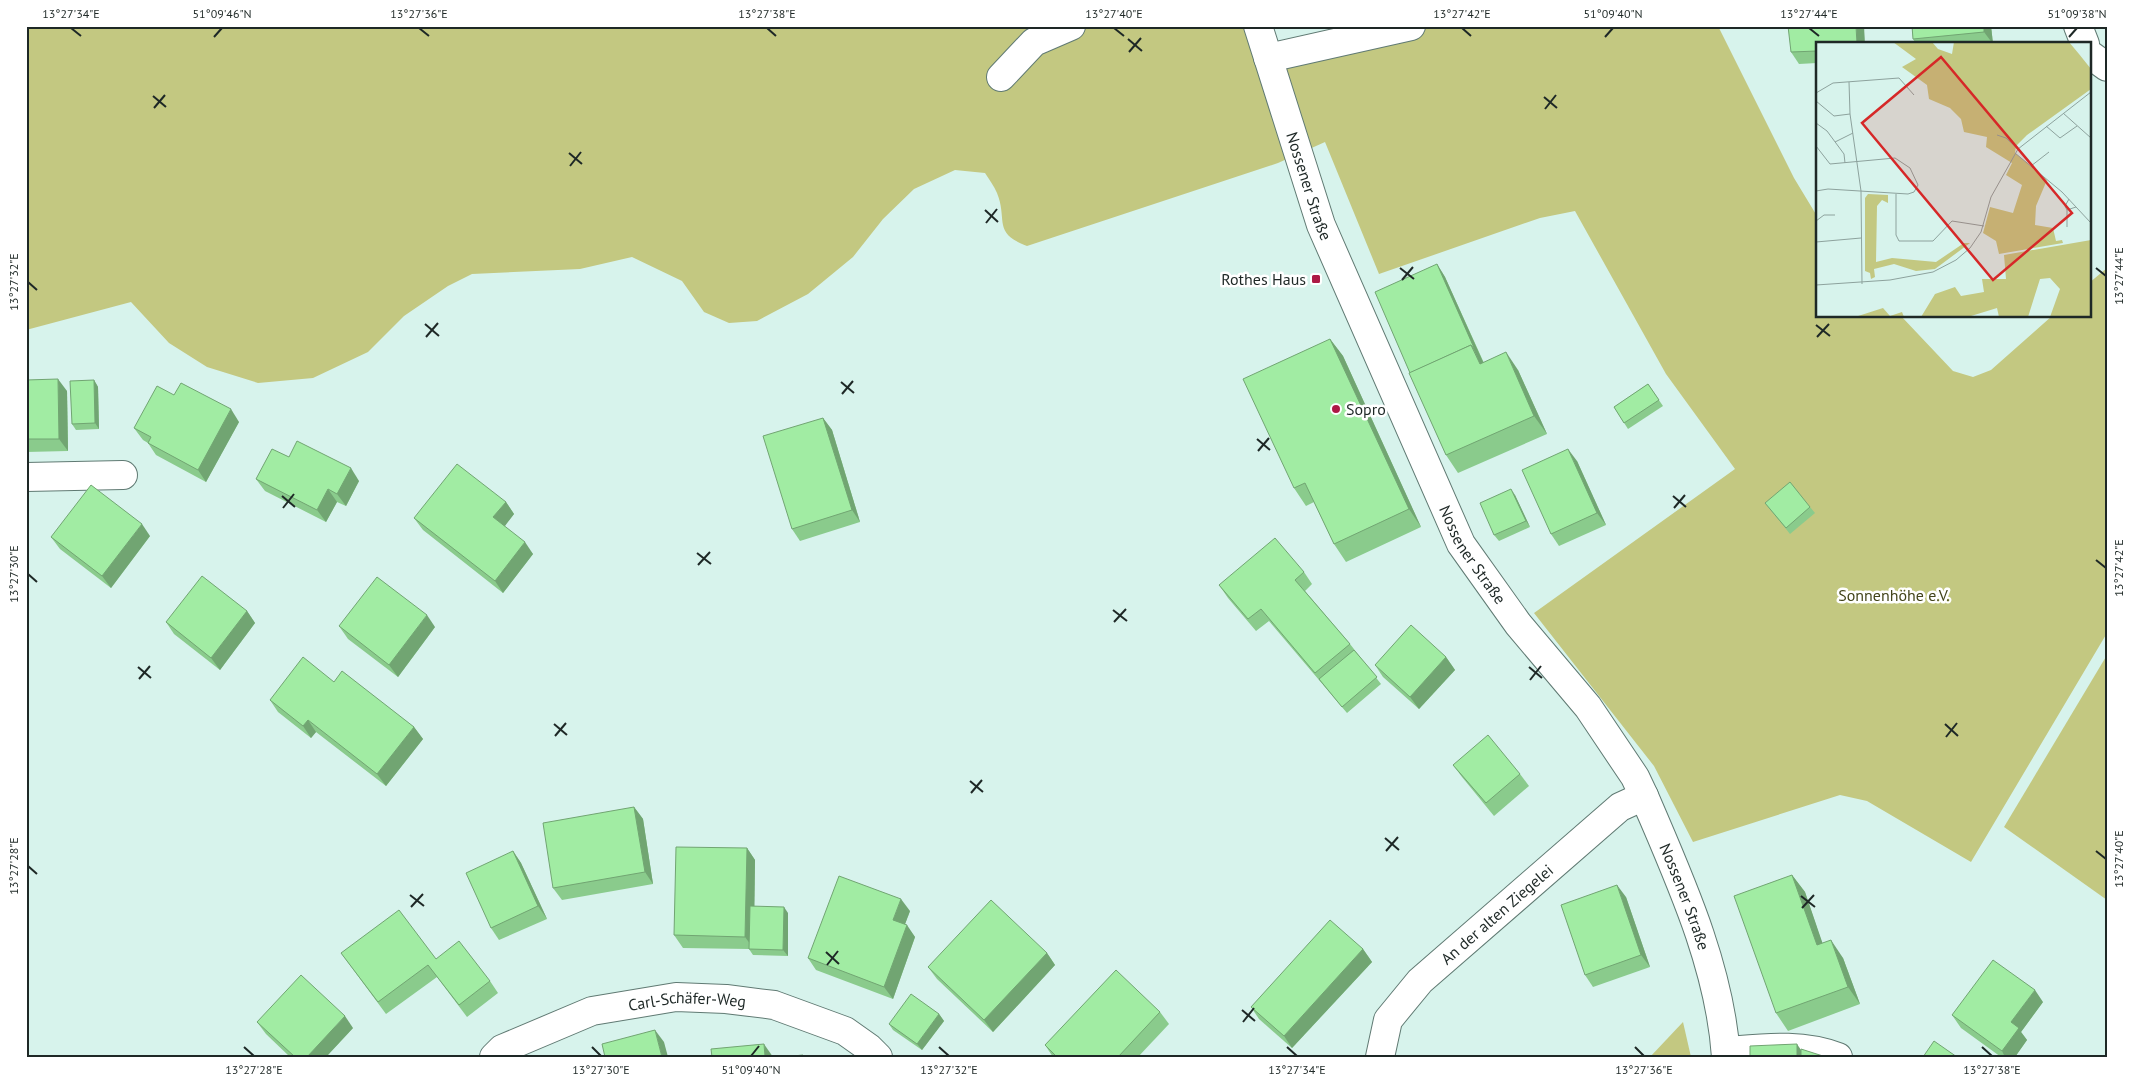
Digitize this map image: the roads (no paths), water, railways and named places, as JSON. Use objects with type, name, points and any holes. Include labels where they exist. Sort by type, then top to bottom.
[{"type":"street","points":[[1001,77],[1034,42],[1072,26]]},
{"type":"street","name":"Nossener Straße","points":[[1258,26],[1320,225],[1461,544],[1518,624],[1588,707],[1635,777],[1644,796],[1702,943],[1717,996],[1726,1054]]},
{"type":"street","points":[[1268,58],[1411,26]]},
{"type":"street","points":[[2078,26],[2084,42]]},
{"type":"street","points":[[2090,55],[2107,67]]},
{"type":"street","points":[[26,477],[123,475]]},
{"type":"street","name":"An der alten Ziegelei","points":[[1380,1057],[1388,1020],[1420,981],[1620,807],[1644,796]]},
{"type":"street","name":"Carl-Schäfer-Weg","points":[[494,1057],[502,1049],[592,1011],[676,997],[726,999],[774,1006],[845,1031],[878,1057]]},
{"type":"street","points":[[1726,1054],[1772,1047],[1818,1049],[1838,1057]]},
{"type":"place","name":"Rothes Haus","points":[[1316,279]]},
{"type":"place","name":"Sopro","points":[[1336,409]]},
{"type":"park label","name":"Sonnenhöhe e.V.","points":[[1894,595]]}]
